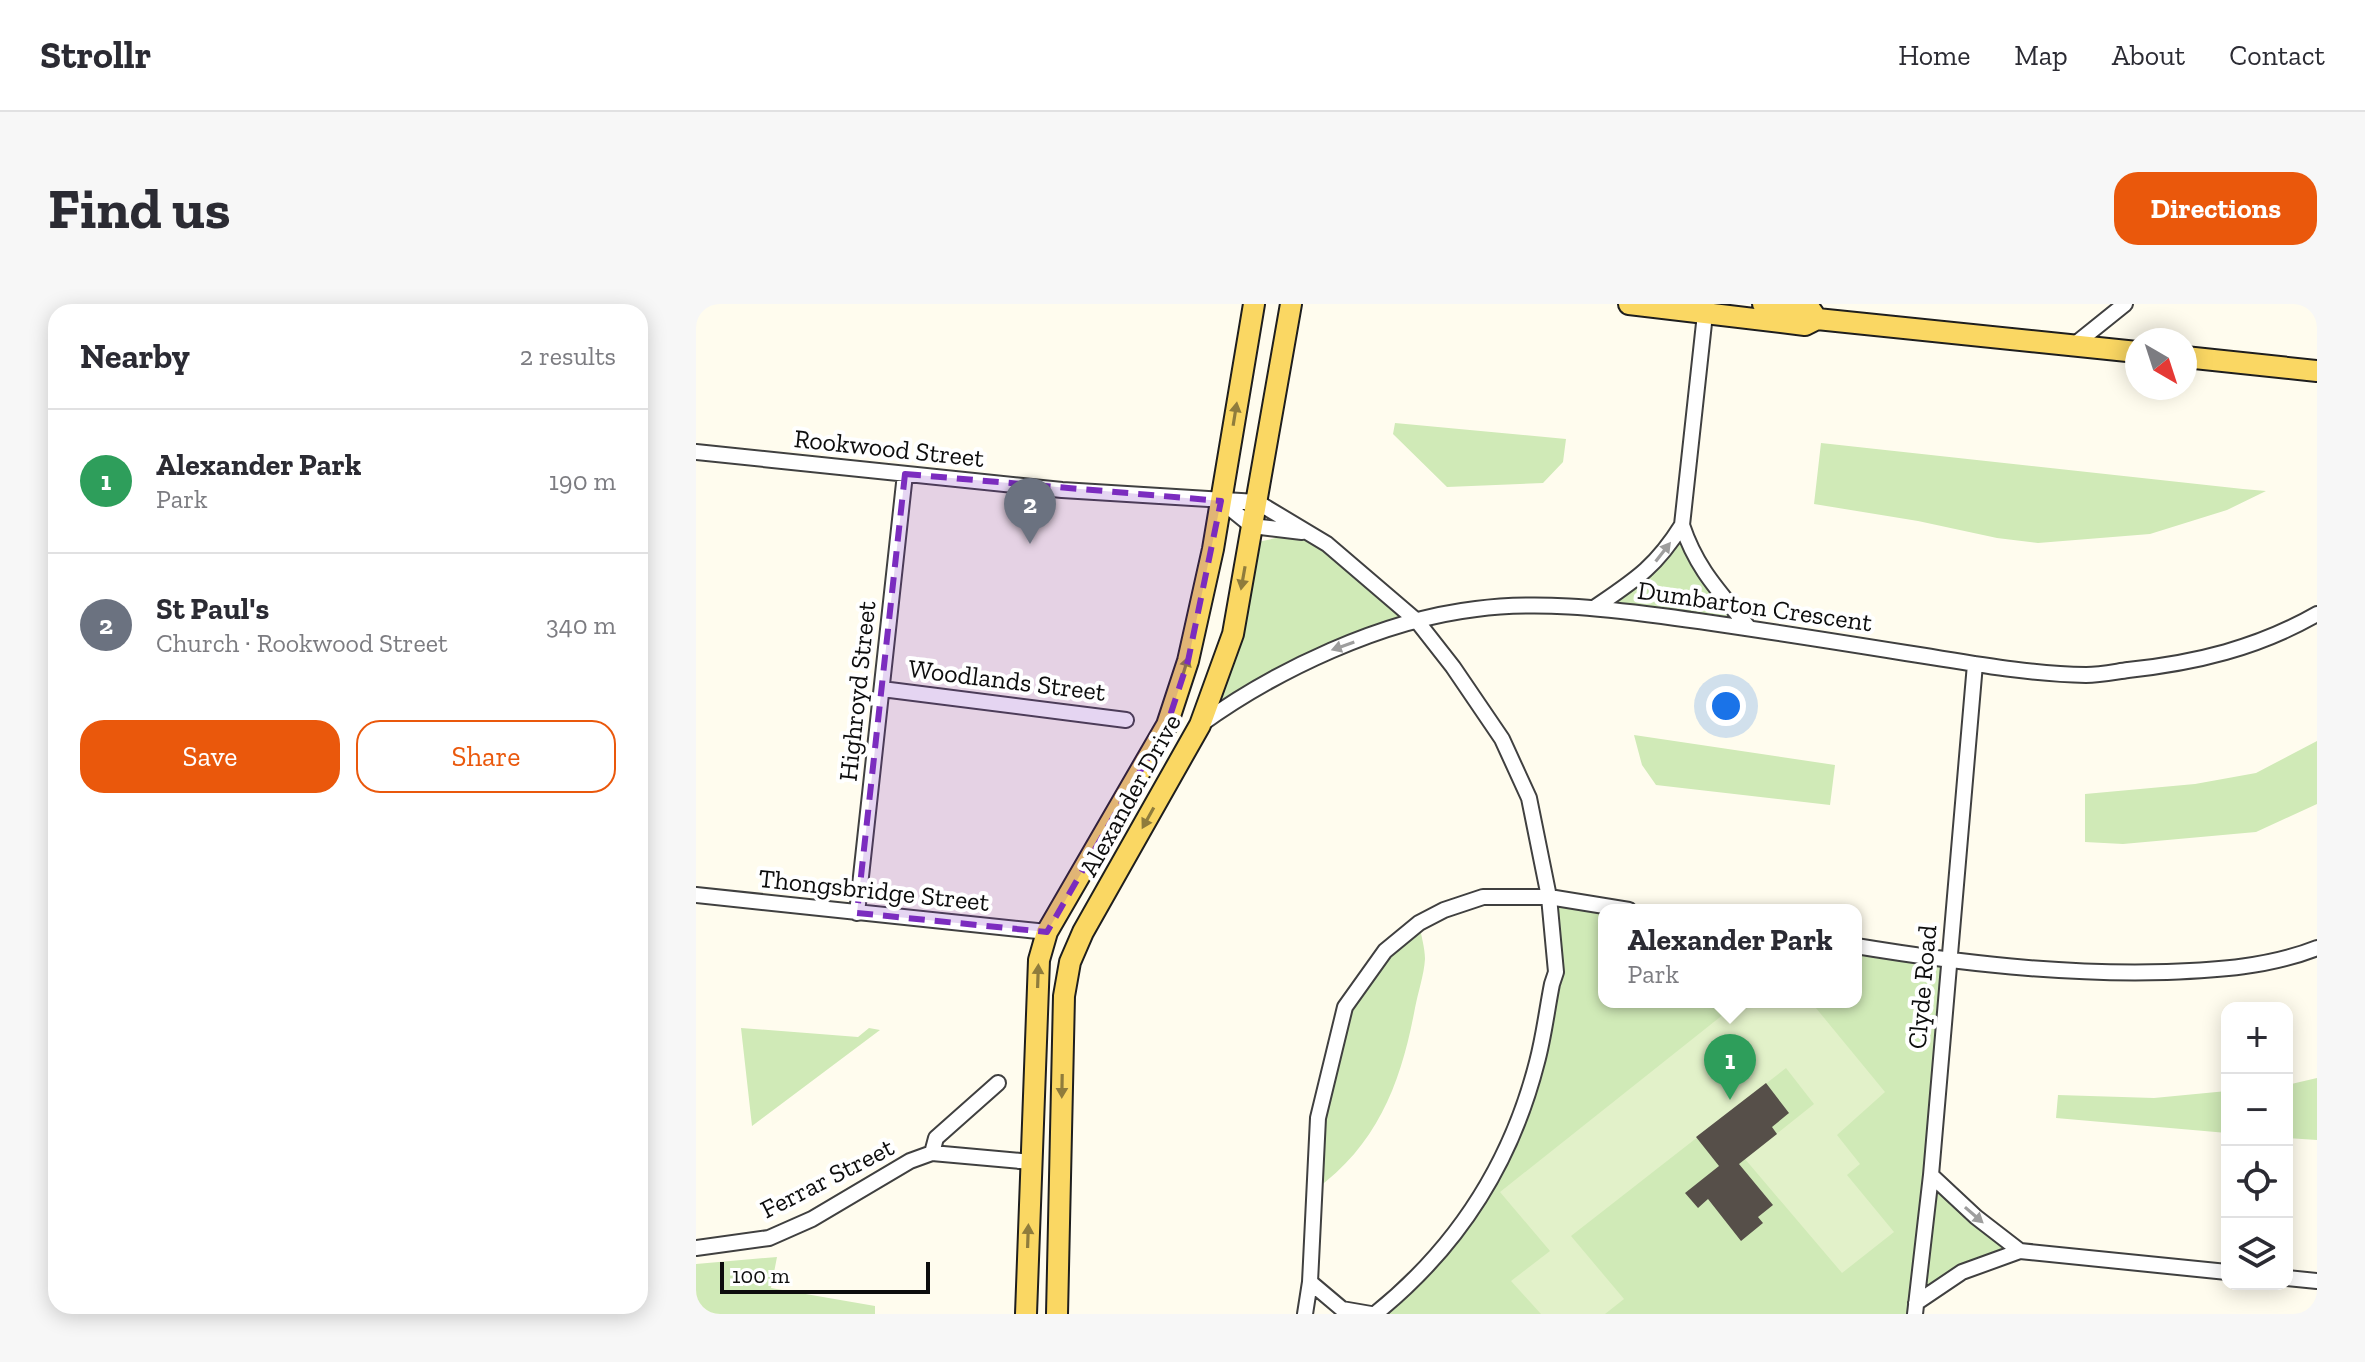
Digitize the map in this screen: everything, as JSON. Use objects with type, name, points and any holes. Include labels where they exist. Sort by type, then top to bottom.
[{"type":"main road","name":"Alexander Drive","points":[[1026,1314],[1039,960],[1047,932],[1167,725],[1188,661],[1213,549],[1254,304]]},
{"type":"main road","name":"Alexander Drive","points":[[1057,1314],[1064,996],[1070,962],[1083,932],[1200,725],[1233,634],[1291,304]]},
{"type":"main road","points":[[1629,304],[1805,325],[1817,319],[2125,351]]},
{"type":"main road","points":[[1763,304],[1810,309],[1817,319]]},
{"type":"main road","points":[[2197,358],[2317,371]]},
{"type":"street","points":[[2074,345],[2125,304]]},
{"type":"street","points":[[1594,608],[1650,569],[1682,525],[1705,314]]},
{"type":"street","name":"Rookwood Street","points":[[696,452],[1062,490],[1257,502]]},
{"type":"street","name":"Highroyd Street","points":[[857,913],[905,474]]},
{"type":"street","points":[[1221,501],[1252,526],[1303,532]]},
{"type":"street","points":[[1257,502],[1327,544],[1417,621],[1502,739],[1529,798],[1549,897],[1556,972],[1537,1062],[1512,1137],[1486,1191],[1446,1247],[1401,1294],[1373,1314],[1342,1309],[1310,1282]]},
{"type":"street","points":[[1682,525],[1701,570],[1749,628]]},
{"type":"street","name":"Dumbarton Crescent","points":[[1200,725],[1235,699],[1330,650],[1417,621],[1490,608],[1536,605],[1594,608],[1749,628],[1975,664],[2087,675],[2171,665],[2243,648],[2293,628],[2317,614]]},
{"type":"street","name":"Clyde Road","points":[[1915,1308],[1931,1175],[1947,961],[1975,664]]},
{"type":"street","name":"Woodlands Street","points":[[882,689],[1126,720]]},
{"type":"street","name":"Thongsbridge Street","points":[[696,895],[1047,932]]},
{"type":"street","points":[[1305,1314],[1310,1282],[1318,1118],[1345,1007],[1385,951],[1419,923],[1444,910],[1483,897],[1549,897],[1598,905]]},
{"type":"street","points":[[1862,947],[1947,961],[2111,974],[2208,971],[2287,960],[2317,948]]},
{"type":"street","name":"Ferrar Street","points":[[932,1153],[936,1138],[998,1083]]},
{"type":"street","name":"Ferrar Street","points":[[696,1248],[769,1238],[812,1219],[910,1161],[932,1153],[1031,1162]]},
{"type":"street","points":[[1931,1175],[1976,1217],[2020,1251]]},
{"type":"street","points":[[1915,1308],[1962,1272],[2020,1251],[2221,1271]]},
{"type":"street","points":[[2293,1279],[2317,1281]]},
{"type":"highlighted area","points":[[905,474],[1221,501],[1188,661],[1167,725],[1047,932],[857,913]]},
{"type":"green space","points":[[1395,423],[1566,439],[1563,462],[1543,483],[1447,487],[1393,434]]},
{"type":"green space","points":[[1821,443],[2266,491],[2227,510],[2150,534],[2038,543],[1814,504]]},
{"type":"green space","points":[[1682,525],[1749,628],[1594,608],[1650,569]]},
{"type":"green space","points":[[1303,532],[1417,621],[1330,650],[1200,725],[1258,542]]},
{"type":"green space","points":[[1634,735],[1835,765],[1830,805],[1656,785],[1642,765]]},
{"type":"green space","points":[[2317,741],[2317,804],[2256,832],[2123,844],[2085,842],[2085,794],[2195,784],[2256,773]]},
{"type":"green space","points":[[1549,897],[1598,909],[1598,1008],[1862,1008],[1862,947],[1947,961],[1931,1175],[2020,1251],[1962,1272],[1915,1314],[1375,1314],[1446,1247],[1512,1137],[1556,972]]},
{"type":"green space","points":[[1419,923],[1425,959],[1409,1035],[1394,1086],[1371,1132],[1337,1172],[1315,1190],[1318,1118],[1345,1007]]},
{"type":"green space","points":[[1731,1008],[1816,1008],[1885,1092],[1837,1135],[1860,1164],[1847,1175],[1894,1232],[1842,1273],[1745,1159],[1814,1104],[1786,1068],[1571,1236],[1624,1299],[1605,1314],[1541,1314],[1511,1281],[1550,1251],[1500,1192]]},
{"type":"green space","points":[[741,1028],[858,1037],[869,1028],[880,1030],[752,1126]]},
{"type":"green space","points":[[2317,1078],[2317,1140],[2293,1138],[2293,1084]]},
{"type":"green space","points":[[2221,1092],[2221,1132],[2056,1118],[2058,1095],[2154,1098]]},
{"type":"green space","points":[[777,1257],[771,1288],[875,1306],[875,1314],[696,1314],[696,1264]]},
{"type":"building","points":[[1766,1083],[1789,1113],[1772,1127],[1777,1134],[1739,1164],[1773,1205],[1758,1217],[1763,1223],[1741,1241],[1708,1199],[1698,1208],[1685,1193],[1719,1166],[1696,1137]]},
{"type":"place","name":"St Paul's","points":[[1030,544]]},
{"type":"place","name":"Alexander Park","points":[[1730,1100]]}]
